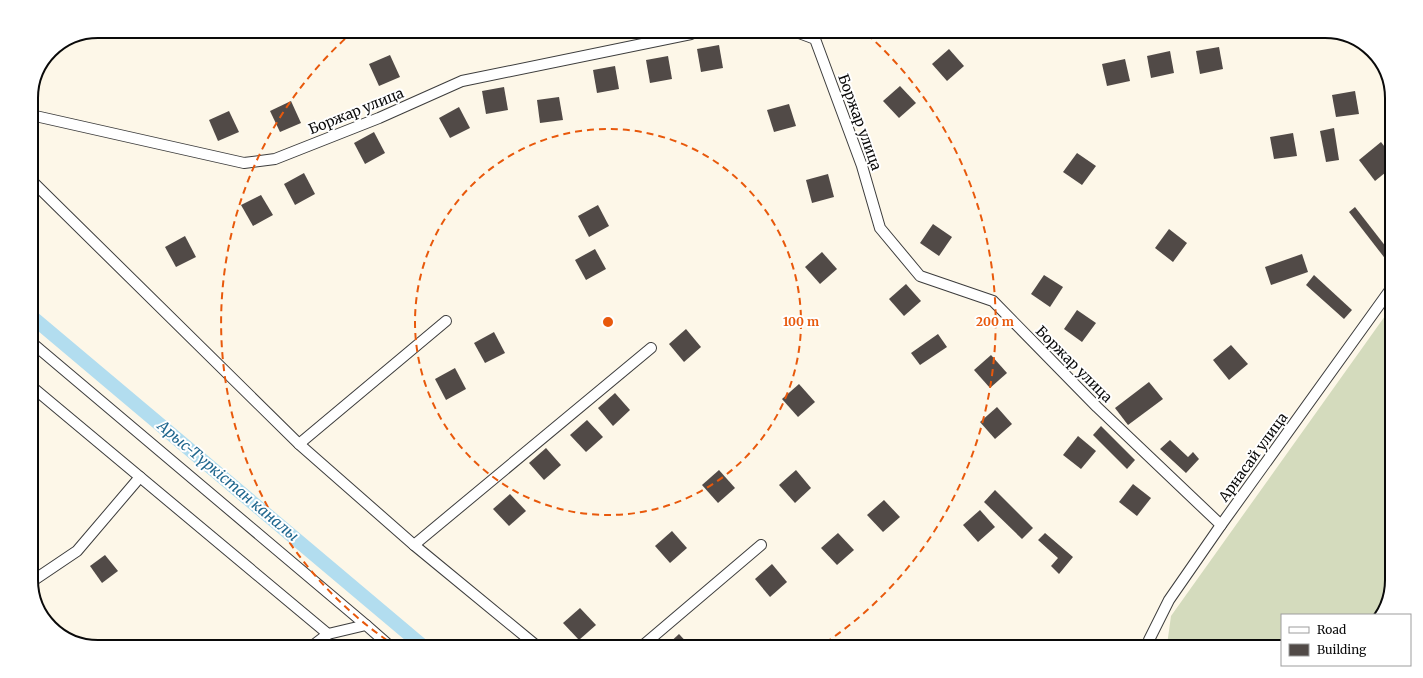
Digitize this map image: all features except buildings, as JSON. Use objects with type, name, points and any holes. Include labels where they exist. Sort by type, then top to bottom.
[{"type":"street","name":"Боржар улица","points":[[38,117],[244,163],[275,159],[379,118],[462,80],[671,38]]},
{"type":"street","name":"Боржар улица","points":[[820,38],[862,166],[880,228],[920,276],[993,301],[1097,407],[1221,525]]},
{"type":"street","points":[[38,187],[299,444],[414,545],[529,640]]},
{"type":"street","name":"Арнасай улица","points":[[1149,640],[1169,600],[1385,297]]},
{"type":"street","points":[[299,444],[446,321]]},
{"type":"street","points":[[38,348],[383,640]]},
{"type":"street","points":[[414,545],[650,348]]},
{"type":"street","points":[[38,392],[328,634]]},
{"type":"street","points":[[38,577],[77,551],[140,477]]},
{"type":"street","points":[[649,640],[760,545]]},
{"type":"street","points":[[320,640],[328,634],[366,625]]},
{"type":"green space","points":[[1385,316],[1385,580],[1384,592],[1375,613],[1281,614],[1281,640],[1168,640],[1171,616]]},
{"type":"waterway","name":"Арыс-Түркістан каналы","points":[[38,322],[416,640]]}]
